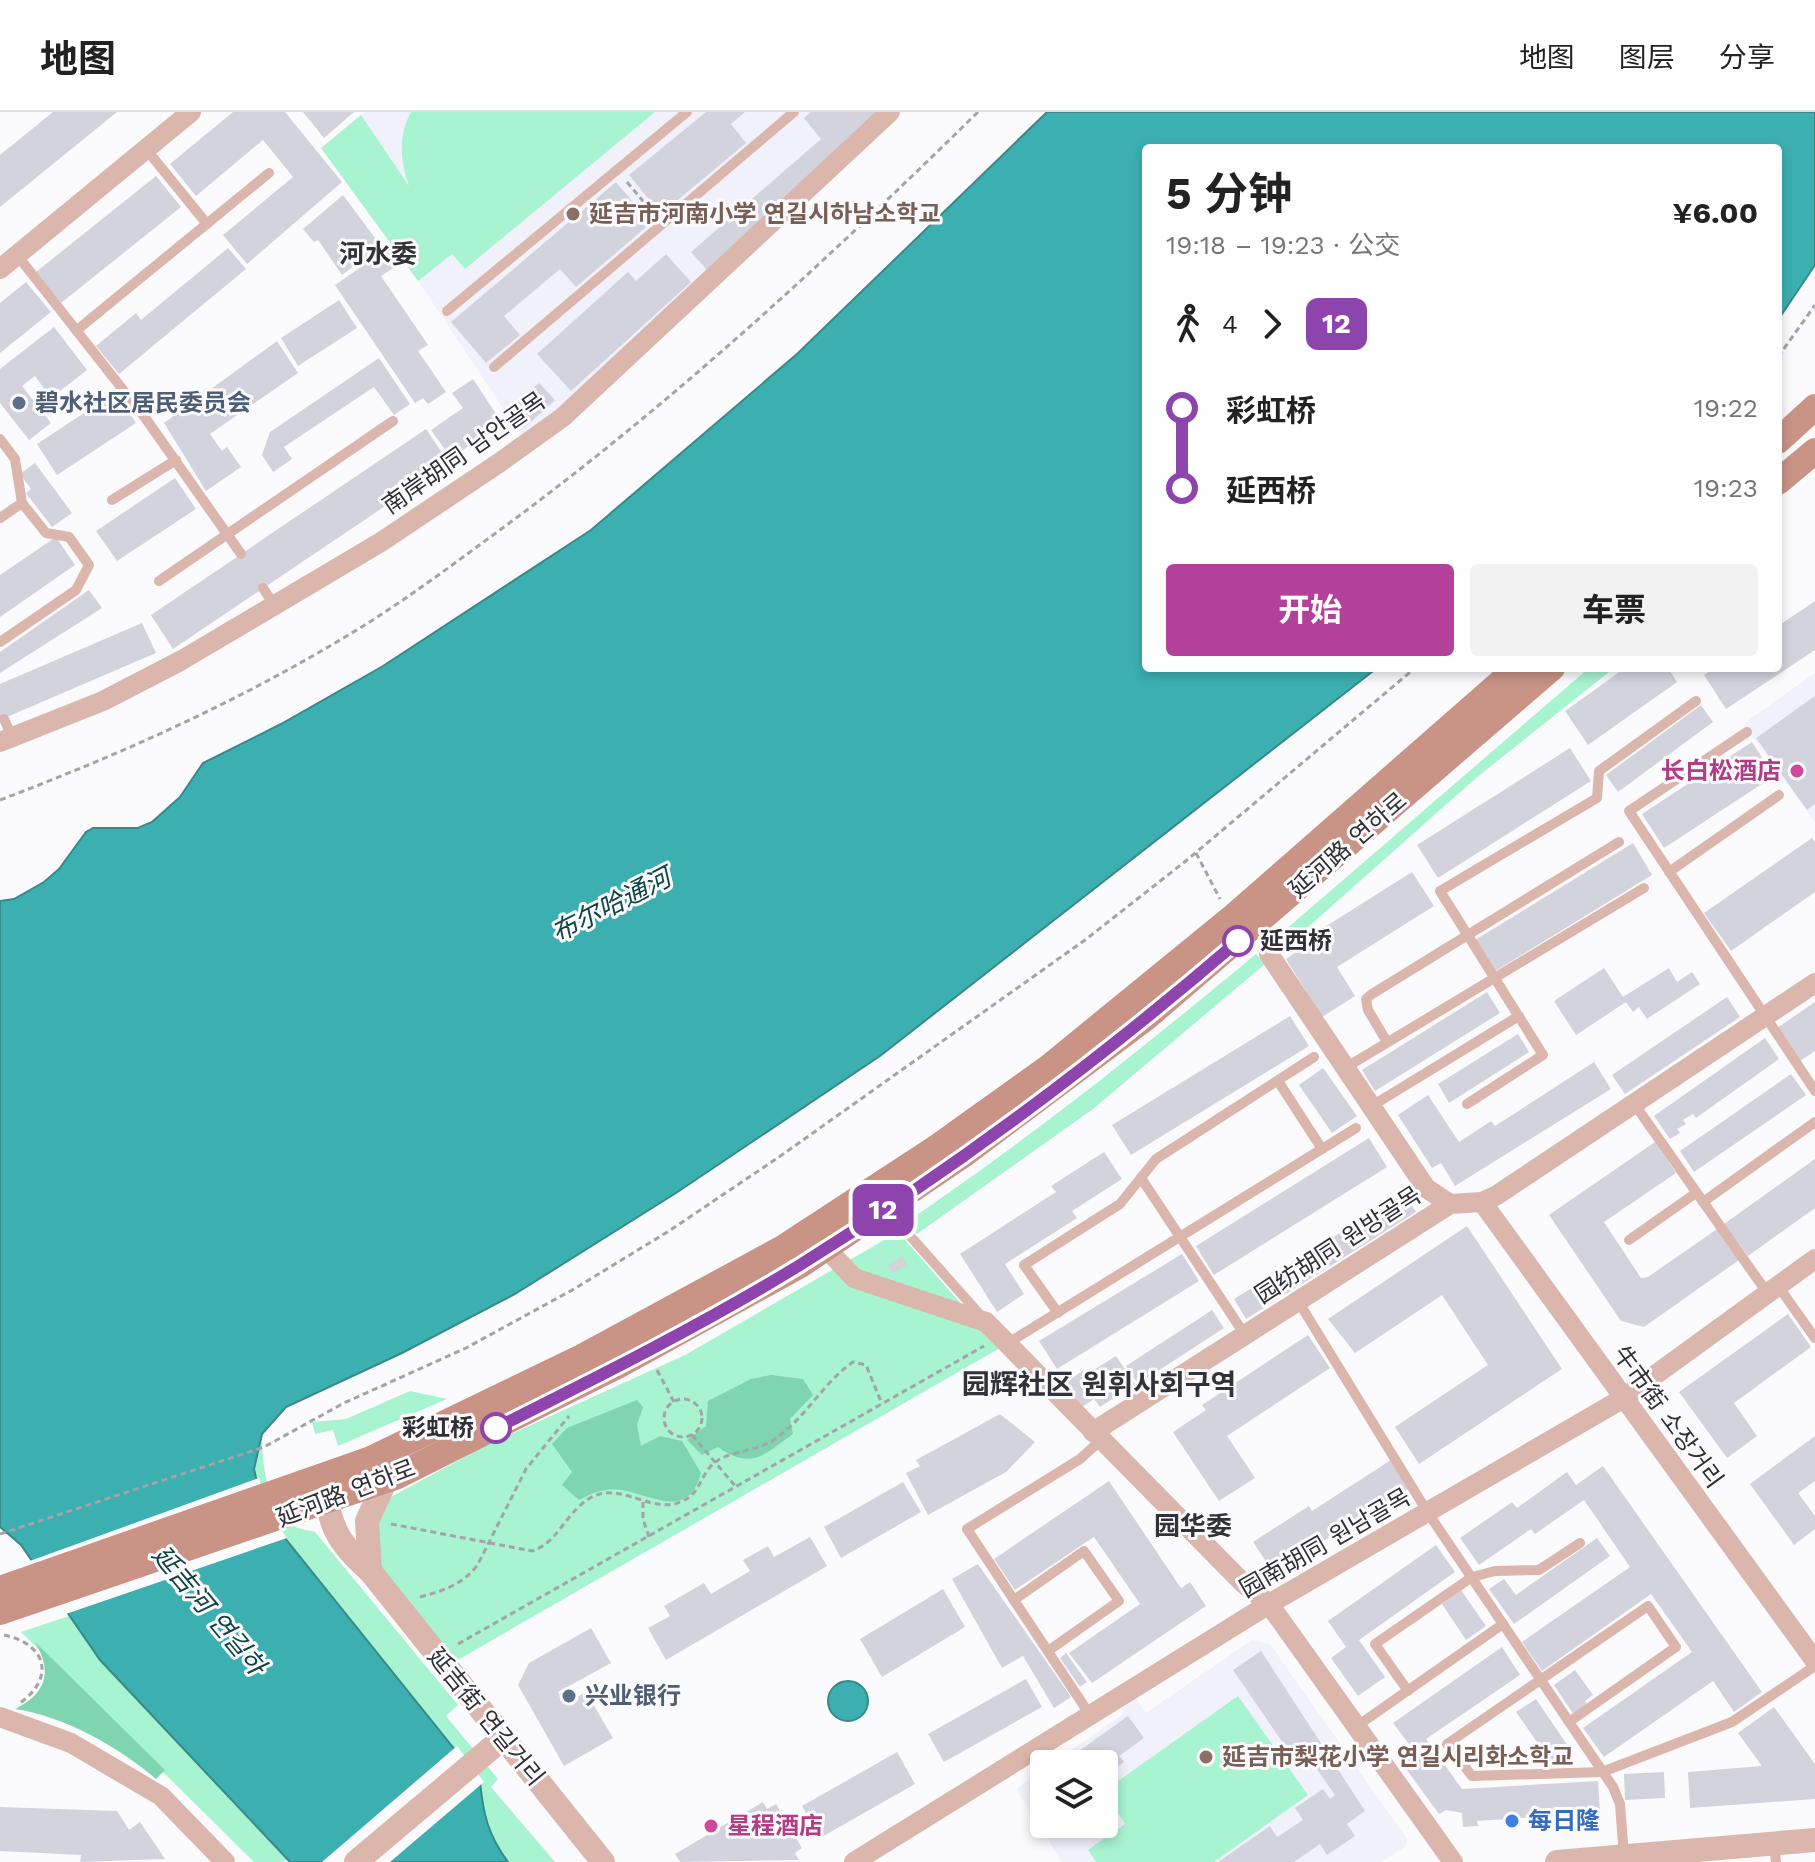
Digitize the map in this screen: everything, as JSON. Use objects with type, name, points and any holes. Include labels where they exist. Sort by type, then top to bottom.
[{"type":"main road","points":[[1782,437],[1815,407]]},
{"type":"main road","points":[[1782,479],[1814,455]]},
{"type":"main road","name":"延河路 연하로","points":[[1,1612],[317,1492],[702,1294],[783,1248],[933,1150],[1049,1067],[1130,1002],[1512,672]]},
{"type":"main road","name":"延河路 연하로","points":[[317,1492],[385,1482],[724,1309],[825,1247],[963,1155],[1147,1017],[1547,672]]},
{"type":"street","points":[[0,269],[191,112]]},
{"type":"street","name":"南岸胡同 남안골목","points":[[5,733],[103,701],[182,660],[268,597],[381,542],[563,417],[890,112]]},
{"type":"street","points":[[1269,954],[1426,1188],[1450,1204]]},
{"type":"street","name":"园纺胡同 원방골목","points":[[1097,1436],[1245,1335],[1450,1204],[1482,1202],[1635,1105],[1815,983]]},
{"type":"street","name":"牛市街 소장거리","points":[[1482,1202],[1815,1664]]},
{"type":"street","points":[[825,1247],[854,1278],[999,1334],[1243,1583],[1269,1604],[1453,1862]]},
{"type":"street","name":"园南胡同 원남골목","points":[[854,1862],[1269,1604],[1622,1399],[1815,1259]]},
{"type":"street","points":[[370,1571],[367,1521],[385,1482]]},
{"type":"street","name":"延吉街 연길거리","points":[[317,1492],[332,1528],[436,1655],[496,1744],[603,1862]]},
{"type":"street","points":[[5,1713],[71,1743],[161,1796],[225,1862]]},
{"type":"street","points":[[356,1862],[496,1744]]},
{"type":"street","points":[[1557,1862],[1775,1854],[1815,1840]]},
{"type":"lane","points":[[447,311],[687,112]]},
{"type":"lane","points":[[494,367],[794,112]]},
{"type":"lane","points":[[146,149],[207,224]]},
{"type":"lane","points":[[77,330],[269,173]]},
{"type":"lane","points":[[17,255],[176,460],[241,554]]},
{"type":"lane","points":[[159,581],[393,421]]},
{"type":"lane","points":[[0,439],[15,459],[22,503],[46,533],[69,537],[89,565],[76,590],[0,642]]},
{"type":"lane","points":[[112,500],[176,460]]},
{"type":"lane","points":[[0,518],[22,503]]},
{"type":"lane","points":[[1467,1104],[1543,1055],[1440,891],[1597,798],[1599,771],[1696,701]]},
{"type":"lane","points":[[1747,732],[1629,811],[1763,1018],[1813,1086]]},
{"type":"lane","points":[[1669,872],[1779,795]]},
{"type":"lane","points":[[1387,1042],[1368,1010],[1366,999],[1619,842]]},
{"type":"lane","points":[[1344,1068],[1644,888]]},
{"type":"lane","points":[[1370,1107],[1519,1016]]},
{"type":"lane","points":[[1058,1313],[1024,1265],[1120,1204],[1156,1159],[1314,1057]]},
{"type":"lane","points":[[1278,1081],[1322,1149]]},
{"type":"lane","points":[[1635,1105],[1700,1197],[1815,1338]]},
{"type":"lane","points":[[1629,1240],[1815,1122]]},
{"type":"lane","points":[[911,1237],[999,1334],[1058,1313],[1356,1128]]},
{"type":"lane","points":[[1141,1178],[1245,1335]]},
{"type":"lane","points":[[1298,1301],[1428,1513],[1602,1772],[1620,1804],[1624,1858]]},
{"type":"lane","points":[[1090,1715],[967,1529],[1080,1459],[1097,1436]]},
{"type":"lane","points":[[1408,1691],[1375,1644],[1472,1577],[1495,1571],[1539,1570],[1580,1543]]},
{"type":"lane","points":[[1014,1600],[1084,1551],[1119,1601],[1048,1651]]},
{"type":"lane","points":[[1569,1722],[1676,1647],[1648,1606],[1447,1744],[1472,1776],[1602,1772],[1732,1722],[1815,1664]]},
{"type":"lane","points":[[1357,1726],[1503,1624]]},
{"type":"path","points":[[0,800],[194,719],[333,644],[424,586],[588,465],[695,378],[840,246],[978,112]]},
{"type":"path","points":[[616,170],[662,225]]},
{"type":"path","points":[[1782,351],[1815,305]]},
{"type":"path","points":[[0,1534],[264,1447],[344,1403],[466,1348],[574,1289],[669,1231],[779,1157],[1085,940],[1196,853],[1410,672]]},
{"type":"path","points":[[1196,853],[1222,902]]},
{"type":"path","points":[[436,1655],[650,1538],[999,1334]]},
{"type":"path","points":[[380,1521],[520,1551],[543,1548],[577,1507],[604,1493],[620,1492],[643,1502],[667,1505],[682,1502],[695,1494],[715,1462],[767,1444],[787,1429],[853,1362],[866,1365],[882,1405]]},
{"type":"path","points":[[654,1364],[674,1402]]},
{"type":"path","points":[[686,1399],[700,1409],[700,1427],[692,1435],[679,1437],[665,1424],[665,1411],[674,1402],[686,1399]]},
{"type":"path","points":[[410,1600],[448,1589],[466,1579],[488,1545],[526,1469],[572,1413]]},
{"type":"path","points":[[692,1435],[737,1488]]},
{"type":"path","points":[[643,1502],[643,1519],[650,1538]]},
{"type":"path","points":[[1,1612],[34,1648],[43,1669],[38,1686],[5,1713]]},
{"type":"shaded area","name":"延吉市河南小学 연길시하남소학교","points":[[365,112],[890,112],[565,406],[523,438],[418,281],[321,148]]},
{"type":"shaded area","name":"长白松酒店","points":[[1815,673],[1815,822],[1743,724]]},
{"type":"shaded area","name":"延吉市梨花小学 연길시리화소학교","points":[[1252,1640],[1270,1644],[1407,1839],[1406,1846],[1382,1862],[1062,1862],[1047,1838],[1118,1838],[1118,1750],[1071,1750],[1123,1714],[1120,1709],[1136,1698],[1146,1713]]},
{"type":"shaded area","name":"延吉市梨花小学 연길시리화소학교","points":[[1030,1779],[1030,1811],[1016,1789]]},
{"type":"green space","points":[[411,112],[655,112],[465,269],[452,254],[418,281],[321,148],[361,115],[409,186],[402,149],[404,130]]},
{"type":"green space","points":[[1584,672],[1609,672],[1476,778],[1280,952],[1270,943]]},
{"type":"green space","points":[[1256,954],[1265,964],[1093,1109],[917,1234],[908,1221],[1085,1092]]},
{"type":"green space","points":[[898,1232],[1000,1348],[456,1661],[385,1574],[373,1548],[373,1530],[391,1497],[483,1447],[685,1355]]},
{"type":"green space","points":[[771,1375],[803,1379],[813,1395],[790,1419],[793,1434],[766,1453],[749,1459],[718,1447],[702,1455],[687,1440],[706,1426],[708,1401],[751,1379]]},
{"type":"green space","points":[[410,1391],[447,1399],[338,1446],[333,1430],[315,1434],[312,1422],[346,1419]]},
{"type":"green space","points":[[637,1400],[643,1407],[637,1425],[641,1446],[660,1436],[682,1441],[701,1473],[695,1488],[678,1501],[616,1489],[599,1491],[579,1500],[562,1485],[572,1472],[552,1444],[567,1428]]},
{"type":"green space","points":[[262,1434],[267,1482],[276,1506],[291,1524],[315,1532],[458,1705],[446,1716],[498,1779],[491,1787],[555,1862],[508,1862],[488,1824],[480,1781],[264,1512],[254,1469]]},
{"type":"green space","points":[[69,1616],[100,1660],[287,1859],[283,1862],[254,1862],[21,1632]]},
{"type":"green space","points":[[35,1642],[165,1770],[156,1779],[90,1735],[52,1718],[15,1709],[34,1696],[43,1681],[44,1663]]},
{"type":"green space","points":[[1238,1696],[1308,1795],[1214,1862],[1096,1862],[1088,1850],[1105,1838],[1118,1838],[1118,1829],[1125,1824],[1118,1813],[1118,1781]]},
{"type":"water","points":[[1047,112],[1815,112],[1815,265],[1782,314],[1782,144],[1142,144],[1142,672],[1372,672],[880,1056],[676,1193],[515,1294],[402,1353],[286,1407],[262,1434],[254,1469],[264,1512],[480,1781],[488,1824],[508,1862],[290,1862],[100,1660],[21,1545],[0,1527],[0,901],[14,899],[44,882],[59,869],[86,832],[93,828],[138,828],[152,822],[180,797],[203,763],[281,724],[383,666],[591,530],[797,354]]},
{"type":"water","points":[[848,1681],[862,1687],[868,1701],[862,1715],[848,1721],[834,1715],[828,1701],[834,1687]]},
{"type":"pier","points":[[259,1478],[267,1510],[287,1538],[63,1615],[27,1562]]},
{"type":"pier","points":[[457,1746],[484,1782],[390,1862],[322,1862]]},
{"type":"building","points":[[53,112],[117,112],[0,207],[0,155]]},
{"type":"building","points":[[233,112],[285,112],[342,182],[247,264],[223,235],[293,177],[263,140],[196,196],[170,164]]},
{"type":"building","points":[[303,112],[354,112],[324,138]]},
{"type":"building","points":[[706,112],[745,112],[731,124],[746,143],[661,214],[629,175]]},
{"type":"building","points":[[811,112],[889,112],[707,270],[691,252],[821,139],[804,118]]},
{"type":"building","points":[[156,176],[181,207],[61,303],[36,272]]},
{"type":"building","points":[[616,182],[651,223],[576,287],[560,269],[504,316],[520,335],[486,363],[451,322]]},
{"type":"building","points":[[343,195],[381,246],[342,275],[318,240],[314,242],[303,229]]},
{"type":"building","points":[[228,248],[246,269],[119,374],[96,346],[136,313],[141,320]]},
{"type":"building","points":[[387,249],[398,265],[381,276],[428,345],[418,351],[446,392],[428,404],[423,398],[415,403],[335,285]]},
{"type":"building","points":[[666,254],[691,282],[571,391],[537,354],[628,272],[636,281]]},
{"type":"building","points":[[26,282],[51,312],[0,353],[0,303]]},
{"type":"building","points":[[339,300],[357,328],[298,366],[281,338]]},
{"type":"building","points":[[54,327],[87,370],[51,398],[35,376],[22,386],[51,423],[29,440],[0,403],[0,369]]},
{"type":"building","points":[[277,341],[298,373],[210,434],[222,451],[227,447],[241,467],[206,491],[164,423]]},
{"type":"building","points":[[379,358],[410,404],[394,415],[374,387],[284,447],[292,459],[273,472],[262,455],[270,432]]},
{"type":"building","points":[[473,379],[502,423],[451,458],[431,430],[463,408],[452,393]]},
{"type":"building","points":[[539,383],[555,400],[524,428],[508,411]]},
{"type":"building","points":[[116,392],[136,423],[57,475],[37,444]]},
{"type":"building","points":[[426,429],[449,463],[173,649],[151,615]]},
{"type":"building","points":[[35,463],[72,513],[52,527],[26,493],[31,489],[20,474]]},
{"type":"building","points":[[175,478],[196,509],[117,561],[96,531]]},
{"type":"building","points":[[56,537],[75,565],[0,617],[0,575]]},
{"type":"building","points":[[89,590],[102,608],[0,673],[0,652]]},
{"type":"building","points":[[1815,601],[1815,650],[1782,672],[1782,623]]},
{"type":"building","points":[[142,623],[156,653],[0,720],[0,684]]},
{"type":"building","points":[[1619,672],[1671,672],[1677,682],[1588,745],[1565,711]]},
{"type":"building","points":[[1709,672],[1782,672],[1726,709],[1704,675]]},
{"type":"building","name":"长白松酒店","points":[[1815,696],[1815,804],[1807,810],[1756,738]]},
{"type":"building","points":[[1701,705],[1713,722],[1618,792],[1606,775]]},
{"type":"building","points":[[1752,742],[1774,776],[1664,848],[1642,814]]},
{"type":"building","points":[[1570,748],[1591,781],[1438,878],[1417,845]]},
{"type":"building","points":[[1812,838],[1815,842],[1815,892],[1731,951],[1704,913]]},
{"type":"building","points":[[1633,843],[1652,875],[1494,972],[1475,940]]},
{"type":"building","points":[[1412,872],[1434,906],[1337,967],[1355,996],[1322,1017],[1286,959],[1296,952],[1293,947]]},
{"type":"building","points":[[1604,968],[1623,997],[1669,968],[1677,982],[1692,972],[1700,984],[1647,1019],[1639,1007],[1633,1012],[1626,1002],[1576,1035],[1554,1001]]},
{"type":"building","points":[[1487,992],[1500,1013],[1375,1091],[1362,1070]]},
{"type":"building","points":[[1727,997],[1740,1017],[1625,1094],[1612,1075]]},
{"type":"building","points":[[1815,1002],[1815,1051],[1800,1061],[1777,1028]]},
{"type":"building","points":[[1290,1016],[1309,1046],[1131,1155],[1112,1125]]},
{"type":"building","points":[[1518,1034],[1529,1052],[1449,1103],[1438,1084]]},
{"type":"building","points":[[1765,1038],[1779,1059],[1696,1118],[1693,1114],[1683,1120],[1686,1124],[1677,1129],[1680,1133],[1670,1139],[1654,1116]]},
{"type":"building","points":[[1594,1062],[1611,1089],[1455,1186],[1441,1163],[1432,1168],[1398,1115],[1428,1095],[1459,1142],[1491,1121],[1495,1126]]},
{"type":"building","points":[[1323,1068],[1357,1116],[1332,1133],[1299,1085]]},
{"type":"building","points":[[1791,1074],[1806,1095],[1694,1172],[1680,1151]]},
{"type":"building","points":[[1369,1138],[1387,1167],[1214,1275],[1196,1246]]},
{"type":"building","points":[[1655,1142],[1676,1173],[1604,1222],[1641,1278],[1648,1277],[1717,1229],[1739,1260],[1644,1327],[1621,1321],[1549,1215]]},
{"type":"building","points":[[1104,1152],[1122,1179],[1072,1211],[1077,1218],[1005,1264],[1024,1294],[997,1312],[960,1254],[1056,1192],[1051,1186]]},
{"type":"building","points":[[1815,1159],[1815,1208],[1748,1256],[1724,1224]]},
{"type":"building","points":[[1404,1193],[1416,1212],[1246,1319],[1234,1299]]},
{"type":"building","points":[[1467,1226],[1562,1369],[1419,1464],[1395,1427],[1488,1365],[1442,1295],[1355,1353],[1328,1319]]},
{"type":"building","points":[[1182,1254],[1199,1281],[1057,1369],[1039,1341]]},
{"type":"building","points":[[902,1256],[907,1265],[893,1273],[888,1265]]},
{"type":"building","points":[[1212,1310],[1224,1328],[1138,1384],[1126,1366]]},
{"type":"building","points":[[1788,1314],[1811,1347],[1734,1403],[1757,1436],[1727,1458],[1679,1392]]},
{"type":"building","points":[[1308,1335],[1330,1368],[1227,1436],[1255,1478],[1219,1501],[1173,1432],[1206,1410],[1202,1405]]},
{"type":"building","points":[[1116,1356],[1135,1384],[1100,1407],[1094,1399],[1076,1411],[1060,1386],[1084,1370],[1086,1375]]},
{"type":"building","points":[[1000,1414],[1035,1442],[1006,1472],[928,1515],[906,1473],[920,1466],[916,1460]]},
{"type":"building","points":[[1815,1436],[1815,1481],[1798,1493],[1815,1516],[1815,1529],[1794,1545],[1750,1484]]},
{"type":"building","points":[[1391,1460],[1410,1488],[1273,1572],[1253,1542],[1309,1506],[1312,1511]]},
{"type":"building","points":[[1603,1466],[1762,1692],[1734,1712],[1713,1681],[1604,1757],[1583,1728],[1692,1652],[1651,1594],[1542,1671],[1522,1642],[1630,1567],[1584,1500],[1535,1534],[1531,1529],[1479,1565],[1460,1538],[1512,1502],[1517,1508],[1567,1472],[1576,1485]]},
{"type":"building","points":[[1109,1481],[1181,1588],[1190,1582],[1206,1606],[1092,1683],[1069,1653],[1140,1604],[1094,1537],[1015,1590],[994,1559]]},
{"type":"building","points":[[903,1482],[921,1512],[841,1558],[824,1527]]},
{"type":"building","points":[[810,1537],[827,1566],[666,1660],[648,1628],[670,1616],[664,1606],[704,1583],[711,1594],[750,1571],[743,1560],[768,1546],[774,1557]]},
{"type":"building","points":[[1597,1538],[1610,1556],[1514,1624],[1489,1589],[1504,1579],[1516,1595]]},
{"type":"building","points":[[1436,1545],[1455,1572],[1359,1640],[1385,1677],[1358,1696],[1331,1658],[1346,1647],[1328,1621]]},
{"type":"building","points":[[978,1564],[1071,1697],[1054,1708],[1023,1656],[1002,1668],[952,1579]]},
{"type":"building","points":[[943,1589],[965,1627],[882,1677],[860,1639]]},
{"type":"building","points":[[1461,1590],[1486,1626],[1466,1640],[1442,1604]]},
{"type":"building","points":[[591,1628],[611,1663],[558,1692],[565,1704],[586,1692],[613,1738],[564,1766],[518,1685],[529,1663]]},
{"type":"building","points":[[1502,1647],[1520,1675],[1426,1739],[1462,1789],[1598,1781],[1600,1813],[1477,1821],[1478,1826],[1463,1827],[1462,1813],[1446,1810],[1439,1814],[1398,1758],[1412,1748],[1393,1723]]},
{"type":"building","points":[[1261,1651],[1365,1811],[1347,1824],[1355,1836],[1327,1855],[1320,1844],[1294,1862],[1218,1862],[1270,1826],[1277,1837],[1303,1820],[1295,1808],[1323,1789],[1330,1799],[1335,1795],[1309,1758],[1298,1765],[1233,1670]]},
{"type":"building","points":[[1066,1653],[1087,1682],[1080,1687],[1060,1658]]},
{"type":"building","points":[[1575,1670],[1593,1695],[1585,1701],[1588,1705],[1574,1715],[1554,1685]]},
{"type":"building","points":[[1026,1679],[1042,1707],[944,1762],[928,1734]]},
{"type":"building","points":[[1536,1699],[1572,1752],[1553,1765],[1516,1712]]},
{"type":"building","points":[[1774,1707],[1815,1764],[1815,1799],[1690,1808],[1688,1772],[1762,1766],[1738,1733]]},
{"type":"building","points":[[1128,1716],[1144,1738],[1119,1756],[1124,1762],[1118,1766],[1118,1750],[1081,1750]]},
{"type":"building","points":[[897,1752],[915,1784],[820,1838],[802,1806]]},
{"type":"building","points":[[1664,1772],[1665,1798],[1625,1800],[1624,1774]]},
{"type":"building","points":[[763,1802],[767,1809],[776,1804],[802,1848],[795,1853],[799,1860],[680,1862],[675,1854]]},
{"type":"building","points":[[0,1807],[117,1811],[129,1830],[140,1822],[165,1859],[80,1862],[81,1855],[0,1851]]},
{"type":"bus line","name":"12","points":[[496,1428],[724,1309],[802,1264],[963,1155],[1074,1074],[1238,941]]},
{"type":"place","name":"延吉市河南小学 연길시하남소학교","points":[[573,214]]},
{"type":"place","name":"碧水社区居民委员会","points":[[19,403]]},
{"type":"place","name":"长白松酒店","points":[[1797,771]]},
{"type":"place","name":"延西桥","points":[[1238,941]]},
{"type":"place","name":"彩虹桥","points":[[496,1428]]},
{"type":"place","name":"兴业银行","points":[[569,1696]]},
{"type":"place","name":"延吉市梨花小学 연길시리화소학교","points":[[1206,1757]]},
{"type":"place","name":"每日隆","points":[[1512,1821]]},
{"type":"place","name":"星程酒店","points":[[711,1826]]},
{"type":"district","name":"河水委","points":[[378,254]]},
{"type":"district","name":"园辉社区 원휘사회구역","points":[[1099,1384]]},
{"type":"district","name":"园华委","points":[[1193,1526]]},
{"type":"water label","name":"布尔哈通河","points":[[611,905]]},
{"type":"water label","name":"延吉河 연길하","points":[[209,1610]]}]
